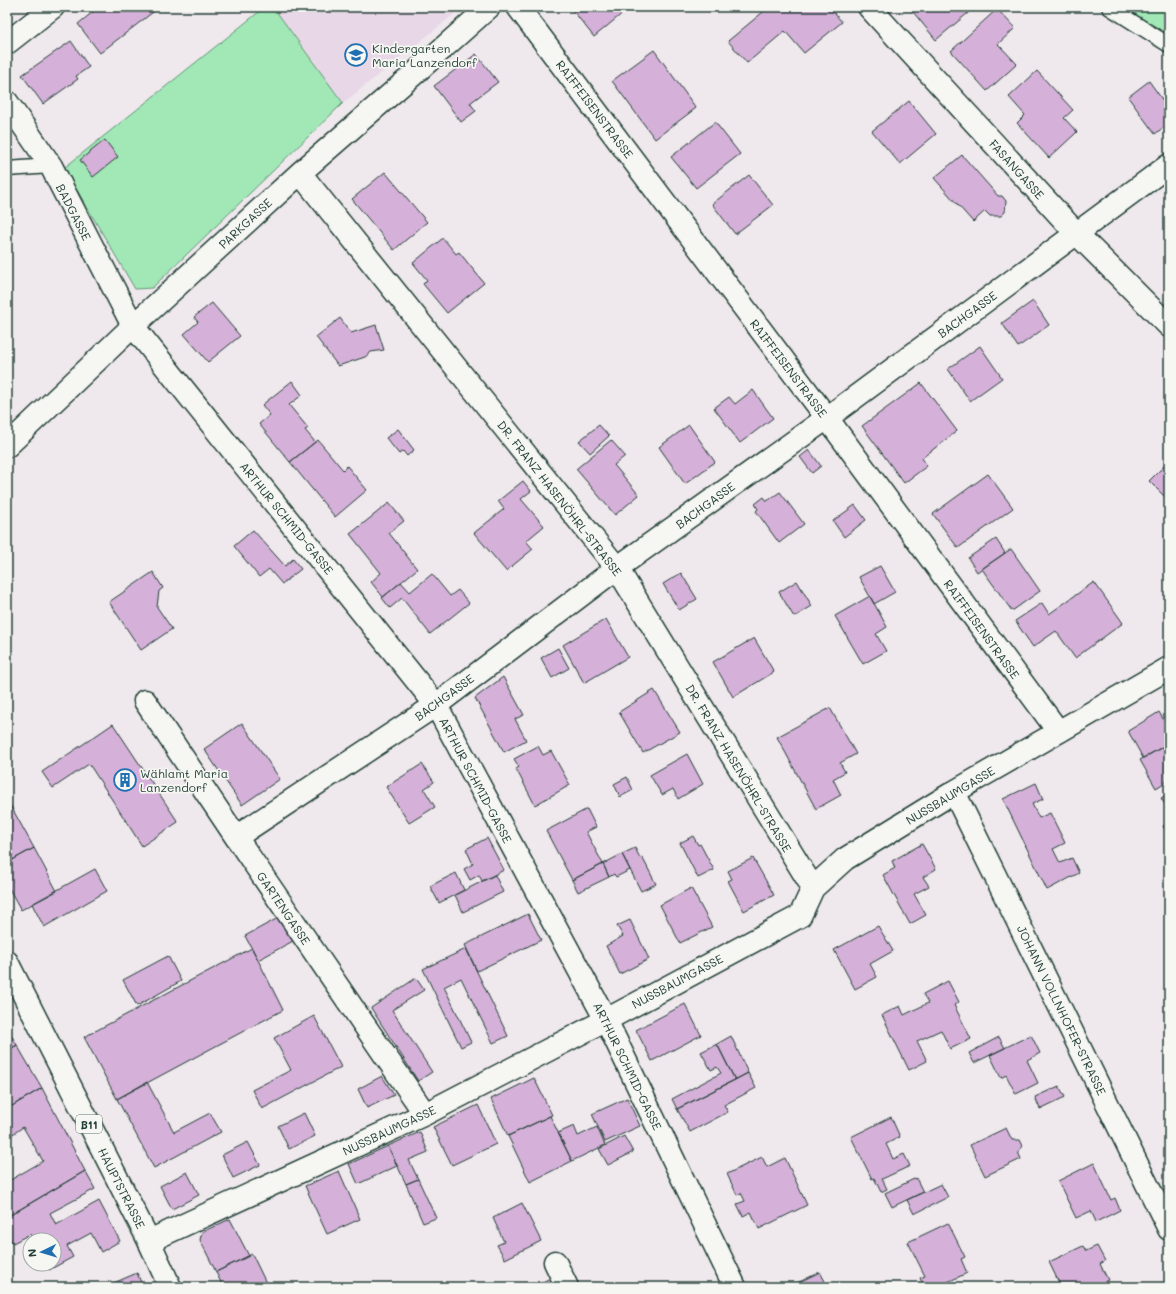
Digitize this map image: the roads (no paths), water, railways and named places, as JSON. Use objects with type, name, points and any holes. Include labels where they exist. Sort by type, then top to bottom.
[{"type":"street","points":[[7,43],[53,7]]},
{"type":"street","name":"PARKGASSE","points":[[7,446],[133,326],[300,172],[489,7]]},
{"type":"street","name":"RAIFFEISENSTRASSE","points":[[518,7],[1058,731]]},
{"type":"street","name":"FASANGASSE","points":[[869,7],[1076,233],[1169,326]]},
{"type":"street","name":"BADGASSE","points":[[7,102],[51,166],[133,326]]},
{"type":"street","name":"BACHGASSE","points":[[236,837],[436,705],[617,568],[826,418],[1169,165]]},
{"type":"street","name":"DR. FRANZ HASENÖHRL-STRASSE","points":[[300,172],[617,568],[813,888]]},
{"type":"street","name":"ARTHUR SCHMID-GASSE","points":[[133,326],[436,705],[606,1020],[735,1287]]},
{"type":"street","name":"NUSSBAUMGASSE","points":[[149,1241],[425,1114],[606,1020],[800,916],[813,888],[845,859],[954,792],[1169,668]]},
{"type":"street","name":"GARTENGASSE","points":[[145,701],[425,1114]]},
{"type":"street","name":"JOHANN VOLLNHOFER-STRASSE","points":[[954,792],[1169,1229]]},
{"type":"street","name":"HAUPTSTRASSE","points":[[7,962],[149,1241],[170,1287]]},
{"type":"street","points":[[555,1262],[567,1287]]},
{"type":"lane","points":[[1108,7],[1169,45]]},
{"type":"lane","points":[[7,169],[51,166]]},
{"type":"place","name":"Kindergarten Maria Lanzendorf","points":[[356,55]]},
{"type":"place","name":"Wählamt Maria Lanzendorf","points":[[125,780]]}]
